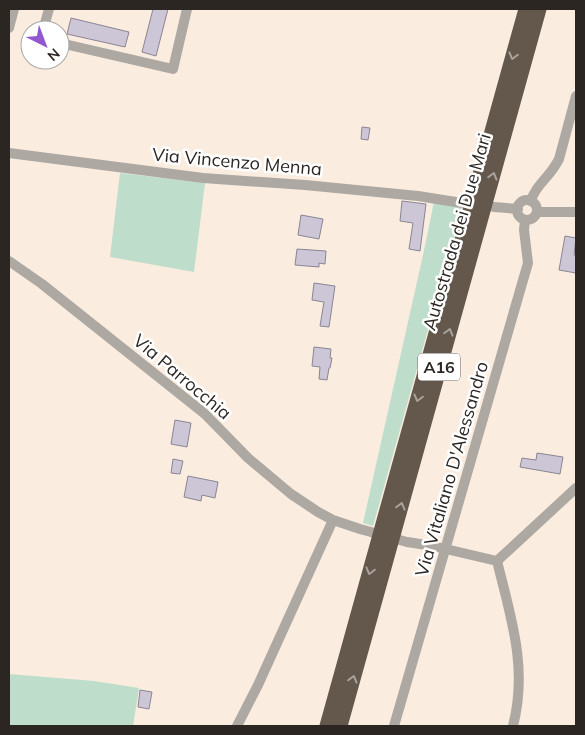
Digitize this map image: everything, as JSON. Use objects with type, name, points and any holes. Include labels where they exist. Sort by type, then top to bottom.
[{"type":"highway","name":"Autostrada dei Due Mari","points":[[327,726],[526,9]]},
{"type":"highway","name":"Autostrada dei Due Mari","points":[[340,726],[539,9]]},
{"type":"street","points":[[9,28],[14,9]]},
{"type":"street","points":[[70,45],[173,69],[187,9]]},
{"type":"street","points":[[530,201],[538,187],[556,166],[576,96]]},
{"type":"street","name":"Via Vincenzo Menna","points":[[9,153],[203,178],[305,184],[418,196],[462,203]]},
{"type":"street","points":[[530,201],[536,206],[537,212],[534,217],[525,220],[519,215],[518,209],[524,202],[530,201]]},
{"type":"street","points":[[494,207],[518,209]]},
{"type":"street","points":[[537,212],[576,212]]},
{"type":"street","name":"Via Vitaliano D'Alessandro","points":[[394,726],[528,263],[524,230],[525,220]]},
{"type":"street","name":"Via Parrocchia","points":[[9,261],[49,290],[205,414],[248,458],[291,494],[318,512],[333,520],[407,542],[497,561]]},
{"type":"street","points":[[513,726],[517,705],[519,662],[516,638],[497,561],[576,488]]},
{"type":"street","points":[[237,726],[258,685],[333,520]]},
{"type":"green space","points":[[120,173],[205,183],[194,272],[110,257]]},
{"type":"green space","points":[[434,202],[462,208],[373,526],[363,523]]},
{"type":"green space","points":[[9,674],[94,681],[139,688],[133,726],[9,726]]},
{"type":"building","points":[[153,9],[168,9],[156,56],[142,52]]},
{"type":"building","points":[[71,18],[129,32],[125,47],[70,35]]},
{"type":"building","points":[[362,127],[370,128],[368,140],[361,139]]},
{"type":"building","points":[[402,201],[426,204],[420,251],[409,249],[413,223],[400,221]]},
{"type":"building","points":[[301,215],[323,219],[319,239],[298,235]]},
{"type":"building","points":[[565,236],[576,238],[574,255],[576,255],[576,273],[559,270]]},
{"type":"building","points":[[297,249],[326,251],[325,264],[319,263],[319,267],[295,265]]},
{"type":"building","points":[[314,283],[335,286],[329,327],[320,326],[324,302],[312,300]]},
{"type":"building","points":[[314,347],[331,349],[330,358],[332,358],[327,380],[319,379],[320,367],[312,366]]},
{"type":"building","points":[[175,420],[191,423],[187,447],[171,444]]},
{"type":"building","points":[[537,453],[563,457],[560,474],[520,467],[522,458],[536,460]]},
{"type":"building","points":[[173,459],[183,461],[180,474],[171,473]]},
{"type":"building","points":[[188,476],[218,482],[215,498],[202,495],[201,501],[184,497]]},
{"type":"building","points":[[140,690],[152,692],[149,709],[138,707]]}]
